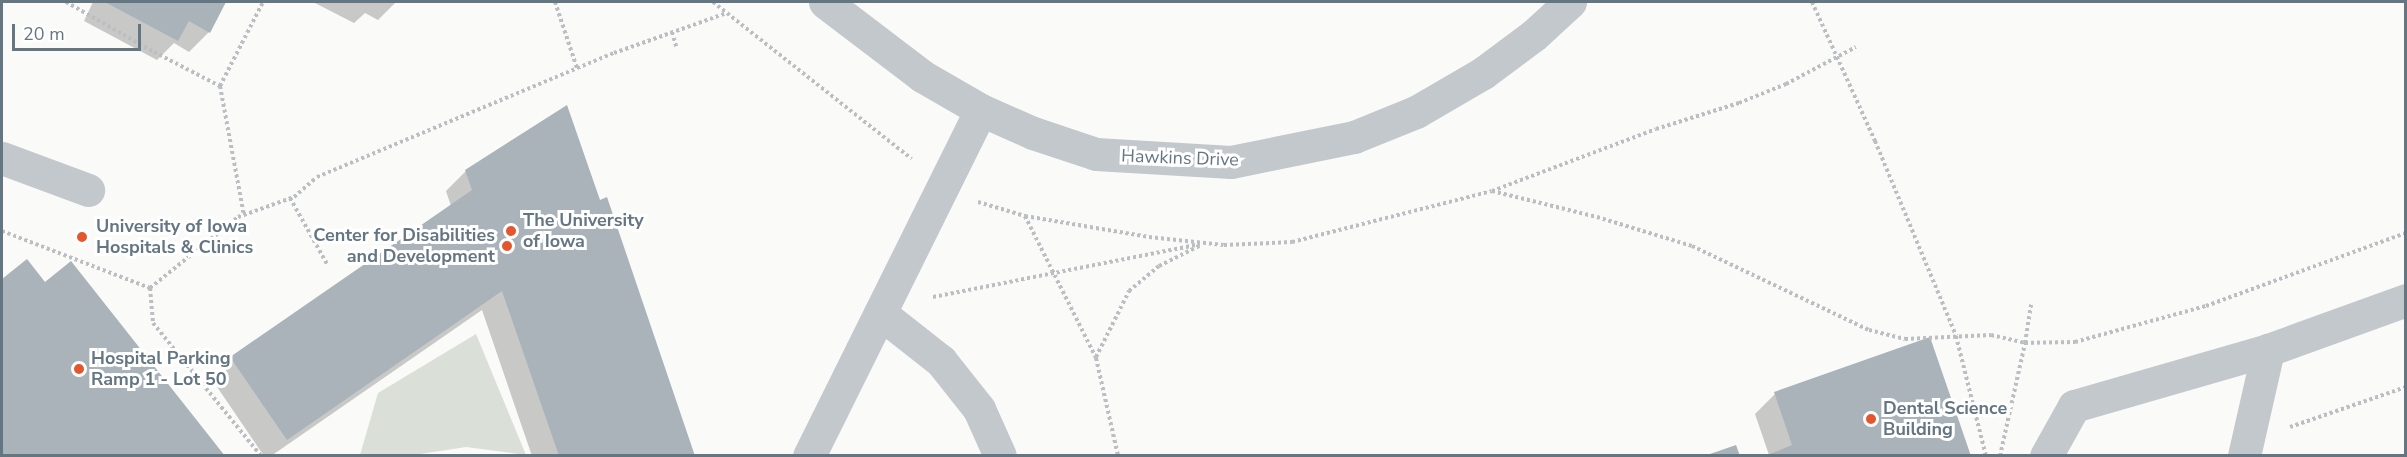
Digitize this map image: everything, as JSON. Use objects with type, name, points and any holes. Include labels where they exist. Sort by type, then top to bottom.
[{"type":"street","name":"Hawkins Drive","points":[[825,2],[922,76],[981,110],[1033,134],[1096,154],[1232,162],[1290,152],[1354,136],[1416,112],[1483,73],[1534,35],[1570,2]]},
{"type":"street","points":[[809,456],[981,110]]},
{"type":"street","points":[[2,158],[87,190]]},
{"type":"street","points":[[2046,456],[2074,406],[2268,350],[2406,300]]},
{"type":"street","points":[[886,302],[941,361],[979,409],[1000,456]]},
{"type":"street","points":[[2244,456],[2268,350]]},
{"type":"path","points":[[66,2],[220,86]]},
{"type":"path","points":[[244,215],[220,86],[263,2]]},
{"type":"path","points":[[555,2],[577,68]]},
{"type":"path","points":[[1812,2],[1875,141],[1956,336],[1986,456]]},
{"type":"path","points":[[150,288],[238,217],[290,198],[317,177],[577,68],[727,13]]},
{"type":"path","points":[[672,32],[676,45]]},
{"type":"path","points":[[886,302],[927,298],[1203,243],[1224,245],[1292,242],[1492,191],[1656,129],[1739,103],[1786,84],[1856,47]]},
{"type":"path","points":[[1492,191],[1597,217],[1692,246],[1869,330],[1905,339],[1991,335],[2025,344],[2075,342],[2206,306],[2406,233]]},
{"type":"path","points":[[290,198],[327,264]]},
{"type":"path","points":[[1025,216],[1096,358],[1118,456]]},
{"type":"path","points":[[2,231],[150,288]]},
{"type":"path","points":[[1096,358],[1129,291],[1159,266],[1203,243]]},
{"type":"path","points":[[150,288],[153,323],[261,456]]},
{"type":"path","points":[[2000,456],[2025,344],[2031,304]]},
{"type":"path","points":[[2285,429],[2406,387]]},
{"type":"shaded area","points":[[476,334],[526,455],[466,447],[414,455],[360,455],[378,393]]},
{"type":"building","points":[[105,2],[226,2],[210,33],[189,21],[178,41]]},
{"type":"building","name":"Center for Disabilities and Development","points":[[567,105],[600,200],[607,197],[695,456],[559,456],[502,291],[287,440],[230,357],[472,190],[465,170]]},
{"type":"building","name":"Hospital Parking Ramp 1 - Lot 50","points":[[27,259],[45,282],[71,261],[225,456],[2,456],[2,279]]},
{"type":"building","name":"Dental Science Building","points":[[1930,337],[1971,456],[1765,456],[1792,445],[1774,392]]},
{"type":"building","points":[[1736,445],[1740,456],[1707,455]]},
{"type":"place","name":"The University of Iowa","points":[[511,231]]},
{"type":"place","name":"University of Iowa Hospitals & Clinics","points":[[82,237]]},
{"type":"place","name":"Center for Disabilities and Development","points":[[507,246]]},
{"type":"place","name":"Hospital Parking Ramp 1 - Lot 50","points":[[79,369]]},
{"type":"place","name":"Dental Science Building","points":[[1871,419]]}]
